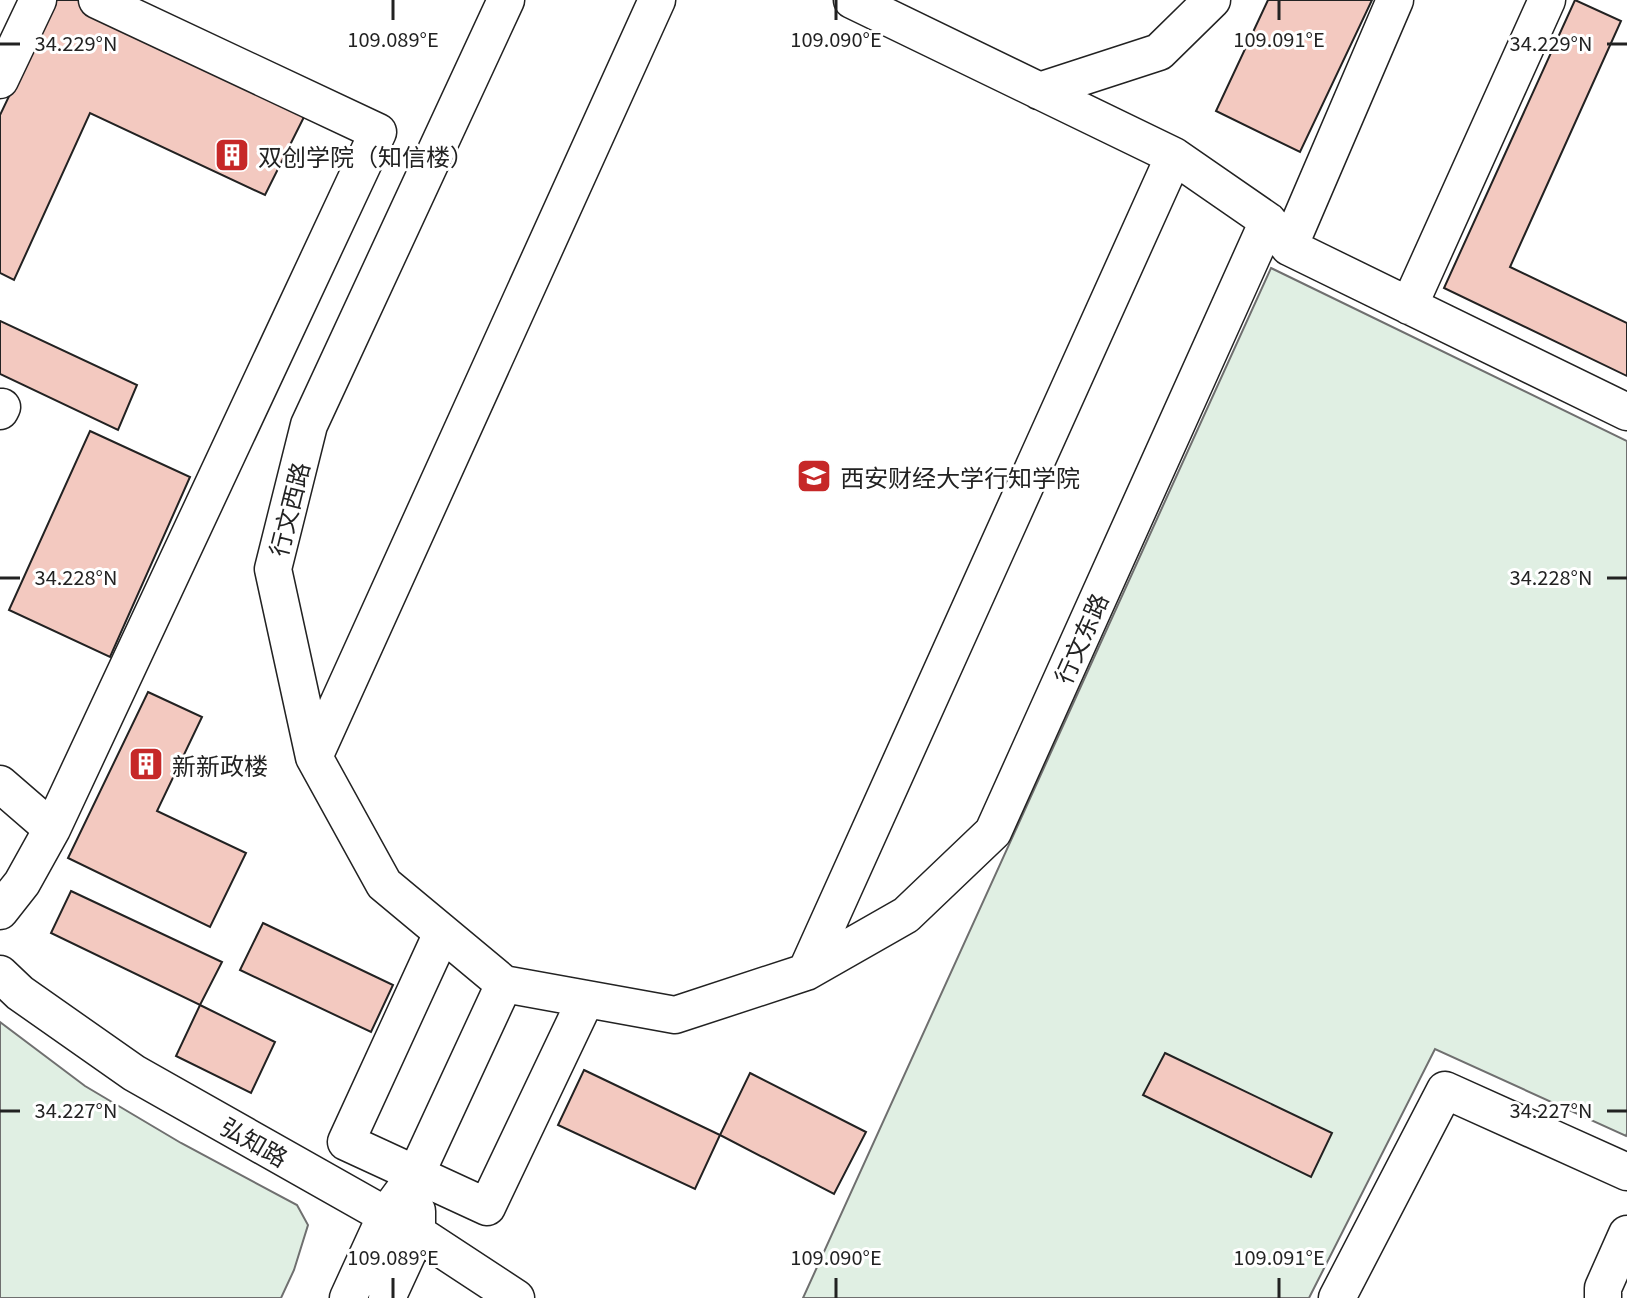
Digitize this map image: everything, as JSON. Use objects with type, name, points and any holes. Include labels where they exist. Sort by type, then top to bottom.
[{"type":"street","points":[[0,80],[38,0]]},
{"type":"street","points":[[0,911],[22,883],[52,829],[378,132],[97,0]]},
{"type":"street","name":"行文西路","points":[[504,984],[384,884],[314,757],[273,569],[309,425],[506,0]]},
{"type":"street","points":[[314,757],[657,0]]},
{"type":"street","points":[[852,0],[1174,156],[1278,234],[1409,306],[1627,412]]},
{"type":"street","points":[[1039,91],[1159,52],[1212,0]]},
{"type":"street","name":"行文东路","points":[[504,984],[675,1015],[806,972],[906,915],[993,832],[1278,234],[1395,0]]},
{"type":"street","points":[[1409,306],[1547,0]]},
{"type":"street","points":[[806,972],[1174,156]]},
{"type":"street","points":[[351,192],[408,211]]},
{"type":"street","points":[[0,784],[52,829]]},
{"type":"street","points":[[442,933],[346,1142],[487,1207],[586,999]]},
{"type":"street","name":"弘知路","points":[[0,974],[20,993],[134,1073],[417,1233],[516,1298]]},
{"type":"street","points":[[348,1298],[386,1215],[416,1174],[504,984]]},
{"type":"street","points":[[1337,1298],[1445,1090],[1627,1172]]},
{"type":"street","points":[[387,1298],[417,1233],[416,1174]]},
{"type":"street","points":[[1603,1298],[1603,1288],[1627,1234]]},
{"type":"green space","points":[[1271,268],[1627,441],[1626,1136],[1435,1049],[1309,1298],[803,1298]]},
{"type":"green space","points":[[0,1022],[85,1086],[181,1143],[297,1205],[308,1225],[294,1270],[281,1298],[0,1298]]},
{"type":"building","name":"双创学院（知信楼）","points":[[55,0],[78,0],[308,109],[265,195],[90,113],[14,280],[0,273],[0,115]]},
{"type":"building","points":[[1268,0],[1372,0],[1300,152],[1216,111]]},
{"type":"building","points":[[1575,0],[1621,21],[1510,267],[1627,323],[1627,376],[1444,288]]},
{"type":"building","points":[[0,321],[137,385],[118,430],[0,374]]},
{"type":"building","points":[[90,431],[190,477],[110,657],[9,610]]},
{"type":"building","name":"新新政楼","points":[[148,692],[202,717],[157,811],[246,853],[210,927],[68,858]]},
{"type":"building","points":[[71,891],[222,962],[200,1005],[51,933]]},
{"type":"building","points":[[263,923],[393,985],[371,1032],[240,970]]},
{"type":"building","points":[[200,1005],[275,1042],[251,1093],[176,1056]]},
{"type":"building","points":[[1165,1053],[1332,1133],[1311,1177],[1143,1095]]},
{"type":"building","points":[[584,1070],[720,1135],[695,1189],[558,1125]]},
{"type":"building","points":[[750,1073],[866,1132],[834,1194],[720,1135]]},
{"type":"place","name":"双创学院（知信楼）","points":[[232,155]]},
{"type":"place","name":"西安财经大学行知学院","points":[[814,476]]},
{"type":"place","name":"新新政楼","points":[[146,764]]}]
